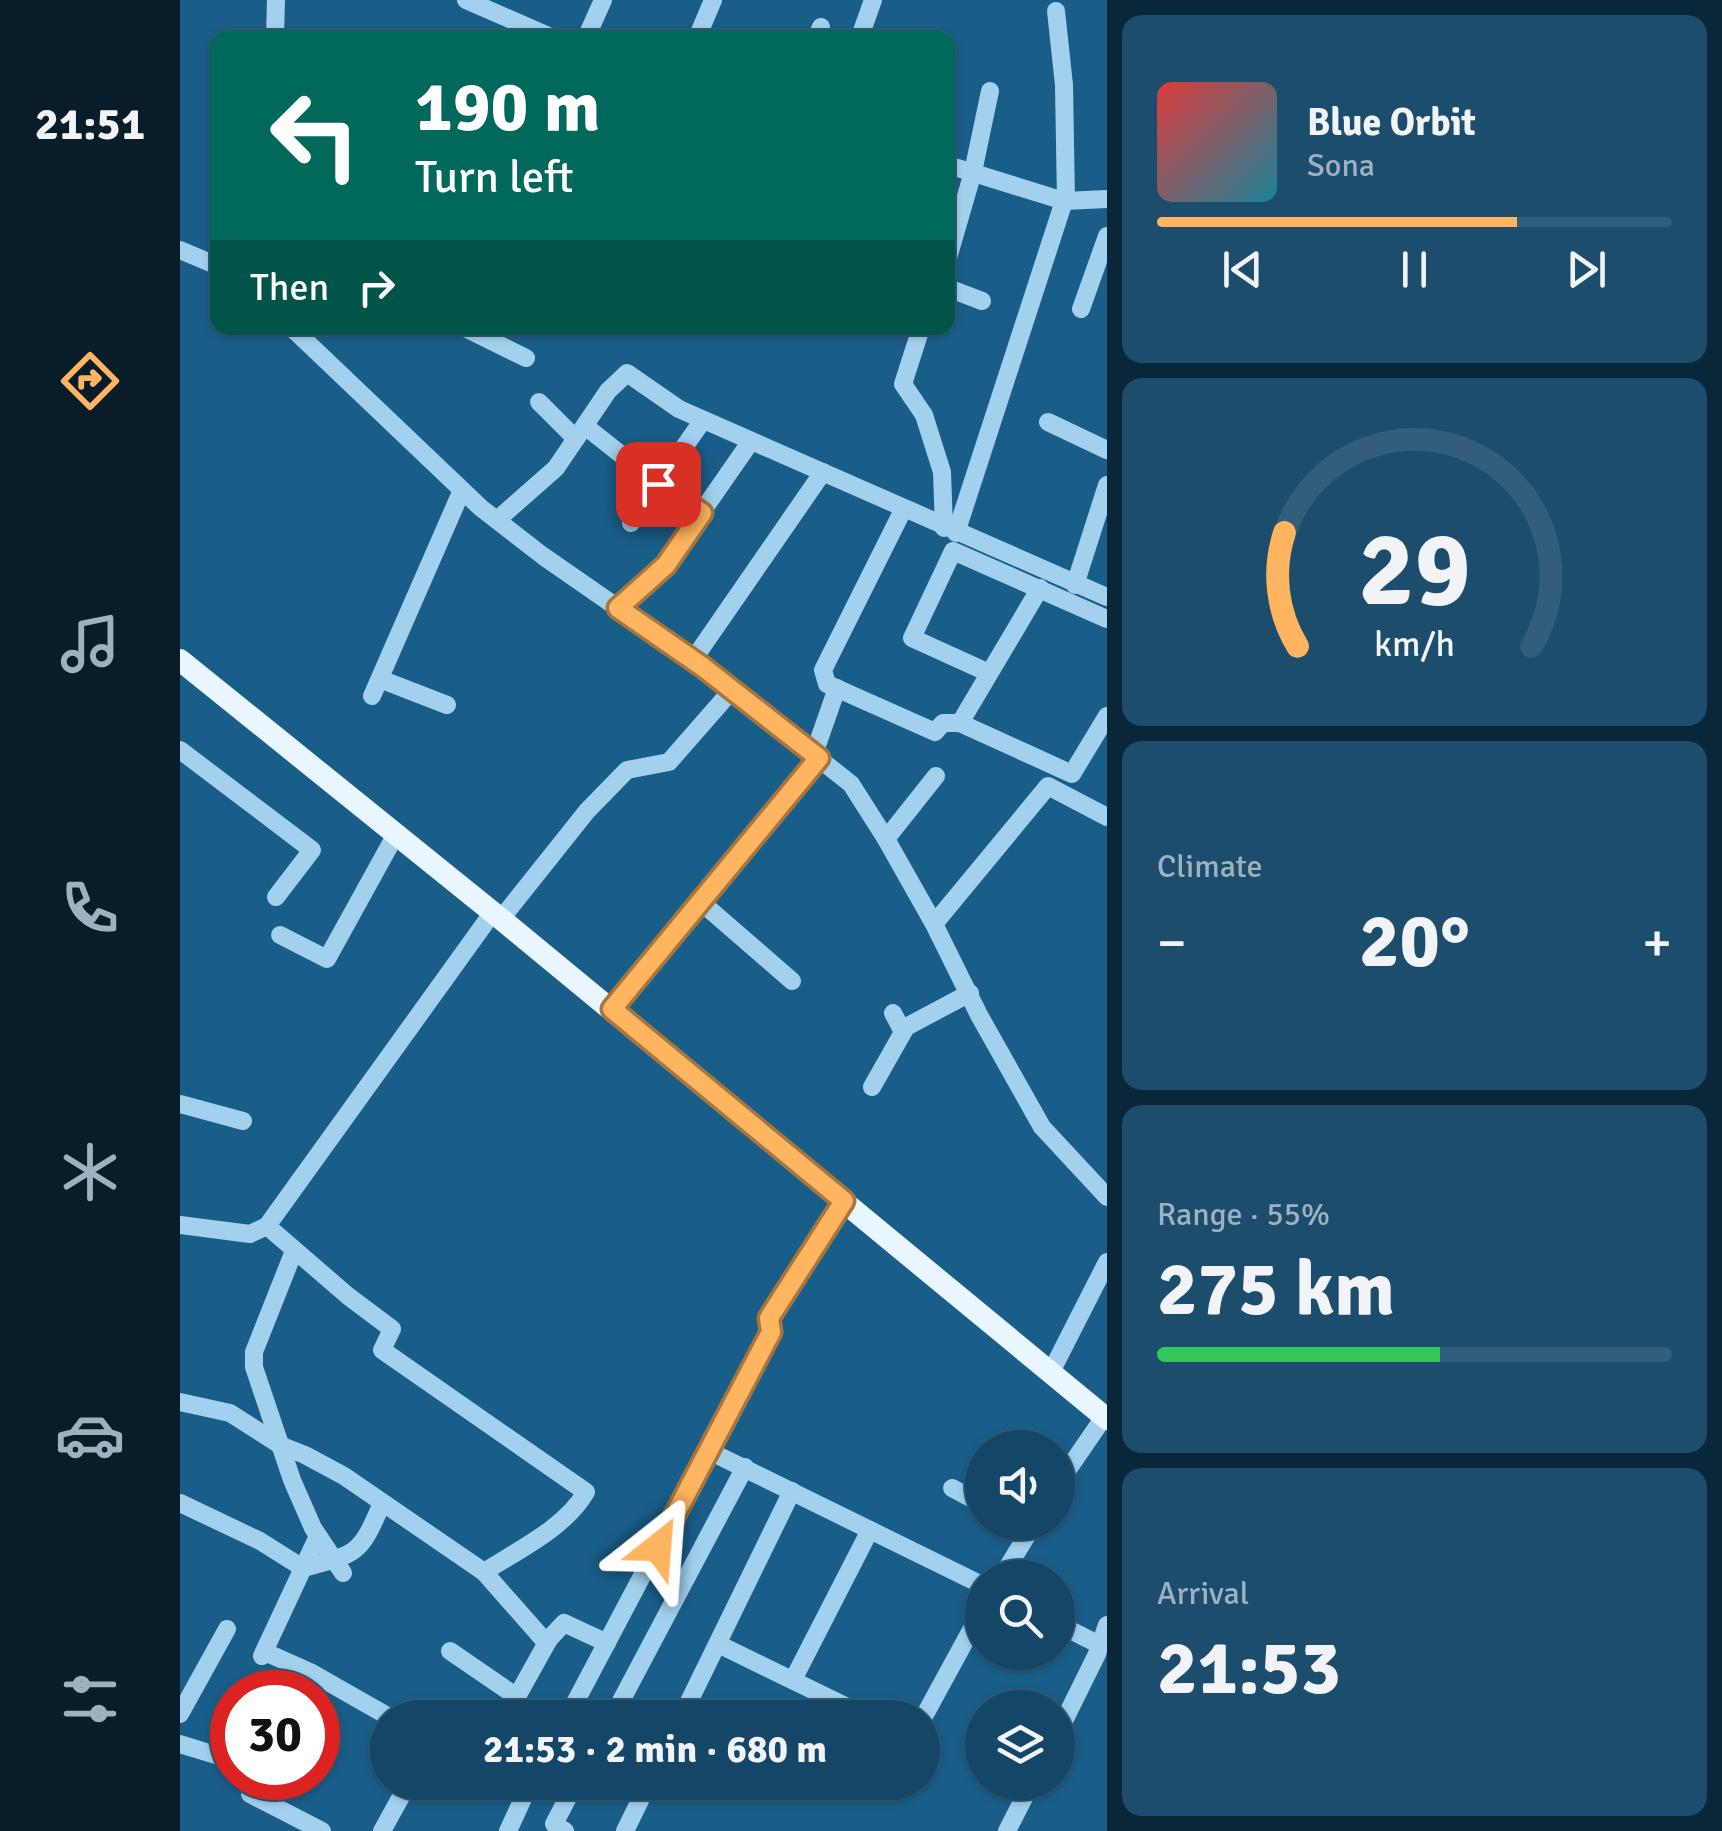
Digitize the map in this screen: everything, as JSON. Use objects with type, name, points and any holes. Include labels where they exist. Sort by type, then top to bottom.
[{"type":"main road","points":[[180,660],[612,1009],[1106,1418]]},
{"type":"street","points":[[275,30],[276,0]]},
{"type":"street","points":[[589,30],[602,0]]},
{"type":"street","points":[[701,30],[714,0]]},
{"type":"street","points":[[862,30],[873,0]]},
{"type":"street","points":[[473,1],[535,30]]},
{"type":"street","points":[[950,531],[1065,201],[1064,85],[1056,11]]},
{"type":"street","points":[[955,234],[990,91]]},
{"type":"street","points":[[955,167],[1065,201],[1107,198]]},
{"type":"street","points":[[1081,308],[1107,236]]},
{"type":"street","points":[[180,250],[210,263]]},
{"type":"street","points":[[955,291],[982,301]]},
{"type":"street","points":[[299,335],[497,520],[693,660],[851,784],[934,924],[979,1016],[1042,1127],[1107,1197]]},
{"type":"street","points":[[479,335],[526,358]]},
{"type":"street","points":[[919,335],[903,384],[924,415],[942,472],[950,531]]},
{"type":"street","points":[[497,520],[556,468],[608,391],[627,373],[679,409],[1107,597]]},
{"type":"street","points":[[539,402],[702,513]]},
{"type":"street","points":[[632,522],[703,420]]},
{"type":"street","points":[[1048,422],[1107,450]]},
{"type":"street","points":[[618,608],[666,565],[751,441]]},
{"type":"street","points":[[693,660],[822,472]]},
{"type":"street","points":[[1075,585],[1107,485]]},
{"type":"street","points":[[446,705],[376,687],[462,490]]},
{"type":"street","points":[[903,510],[823,670],[827,684],[935,732],[944,723],[960,723],[1072,774],[1107,716]]},
{"type":"street","points":[[989,673],[912,638],[953,551],[1107,618]]},
{"type":"street","points":[[960,723],[1040,588]]},
{"type":"street","points":[[612,1009],[816,756],[837,688]]},
{"type":"street","points":[[180,1226],[250,1234],[267,1226],[498,916],[587,811],[627,770],[669,762],[732,690]]},
{"type":"street","points":[[180,750],[312,850],[276,897]]},
{"type":"street","points":[[886,838],[936,776]]},
{"type":"street","points":[[934,924],[1048,786],[1107,817]]},
{"type":"street","points":[[280,935],[327,959],[396,834]]},
{"type":"street","points":[[701,902],[792,981]]},
{"type":"street","points":[[872,1087],[906,1027],[970,993]]},
{"type":"street","points":[[893,1013],[903,1032]]},
{"type":"street","points":[[180,1104],[243,1120]]},
{"type":"street","points":[[576,1700],[771,1332],[769,1318],[844,1201]]},
{"type":"street","points":[[267,1226],[392,1329],[382,1350],[586,1492],[578,1505],[555,1525],[484,1572]]},
{"type":"street","points":[[294,1250],[254,1352],[256,1379],[318,1536],[338,1567]]},
{"type":"street","points":[[1050,1374],[1107,1262]]},
{"type":"street","points":[[180,1402],[230,1413],[280,1445],[344,1476],[484,1572],[543,1638],[549,1639]]},
{"type":"street","points":[[1075,1461],[1106,1418]]},
{"type":"street","points":[[709,1451],[965,1577]]},
{"type":"street","points":[[622,1700],[745,1467]]},
{"type":"street","points":[[952,1488],[965,1495]]},
{"type":"street","points":[[690,1700],[792,1492]]},
{"type":"street","points":[[180,1502],[260,1541],[303,1568],[338,1567],[360,1548],[382,1503]]},
{"type":"street","points":[[793,1680],[870,1530]]},
{"type":"street","points":[[318,1536],[263,1654],[312,1673],[370,1706]]},
{"type":"street","points":[[515,1700],[549,1639],[564,1623],[607,1642]]},
{"type":"street","points":[[1075,1699],[1107,1625]]},
{"type":"street","points":[[180,1714],[227,1629]]},
{"type":"street","points":[[1075,1632],[1098,1644]]},
{"type":"street","points":[[933,1700],[965,1641]]},
{"type":"street","points":[[718,1644],[834,1700]]},
{"type":"street","points":[[450,1652],[517,1697]]},
{"type":"street","points":[[180,1744],[210,1753]]},
{"type":"street","points":[[262,1800],[322,1831]]},
{"type":"street","points":[[382,1831],[399,1800]]},
{"type":"street","points":[[508,1831],[518,1800]]},
{"type":"street","points":[[565,1831],[554,1824],[567,1800]]},
{"type":"street","points":[[625,1831],[640,1800]]},
{"type":"street","points":[[1007,1831],[1023,1800]]},
{"type":"route","points":[[658,484],[702,513],[666,565],[618,608],[703,667],[819,758],[612,1009],[844,1201],[769,1318],[771,1332],[658,1547]]}]
